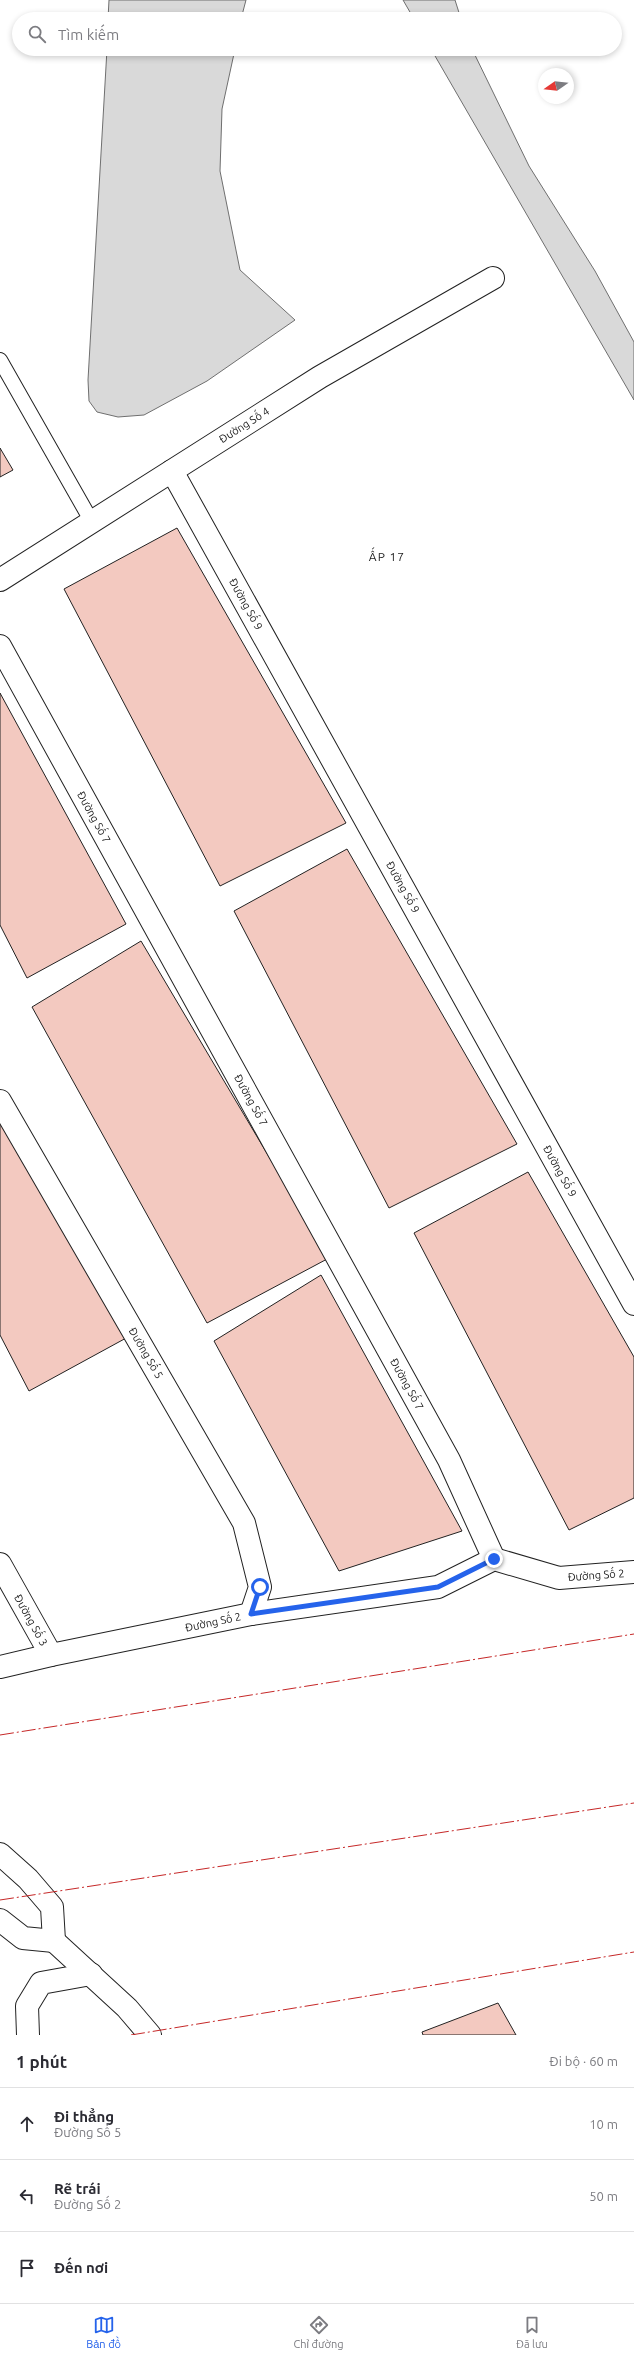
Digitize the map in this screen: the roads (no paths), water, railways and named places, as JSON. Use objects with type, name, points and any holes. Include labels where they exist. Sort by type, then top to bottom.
[{"type":"street","name":"Đường Số 4","points":[[0,580],[320,377],[493,278]]},
{"type":"street","name":"Đường Số 9","points":[[172,470],[634,1304]]},
{"type":"street","name":"Đường Số 7","points":[[0,646],[449,1460],[494,1559]]},
{"type":"street","name":"Đường Số 5","points":[[0,1101],[244,1523],[260,1587],[251,1614]]},
{"type":"street","name":"Đường Số 2","points":[[0,1667],[51,1655],[251,1614],[438,1587],[494,1559],[559,1578],[634,1572]]},
{"type":"street","name":"Đường Số 3","points":[[0,1564],[51,1655]]},
{"type":"street","points":[[0,1854],[28,1879],[52,1907],[54,1941]]},
{"type":"street","points":[[0,1920],[22,1938],[54,1941],[127,2008],[150,2035]]},
{"type":"street","points":[[28,2035],[27,2006],[41,1983],[91,1974]]},
{"type":"lane","points":[[0,360],[92,522]]},
{"type":"district","name":"ẤP 17","points":[[387,556]]}]
